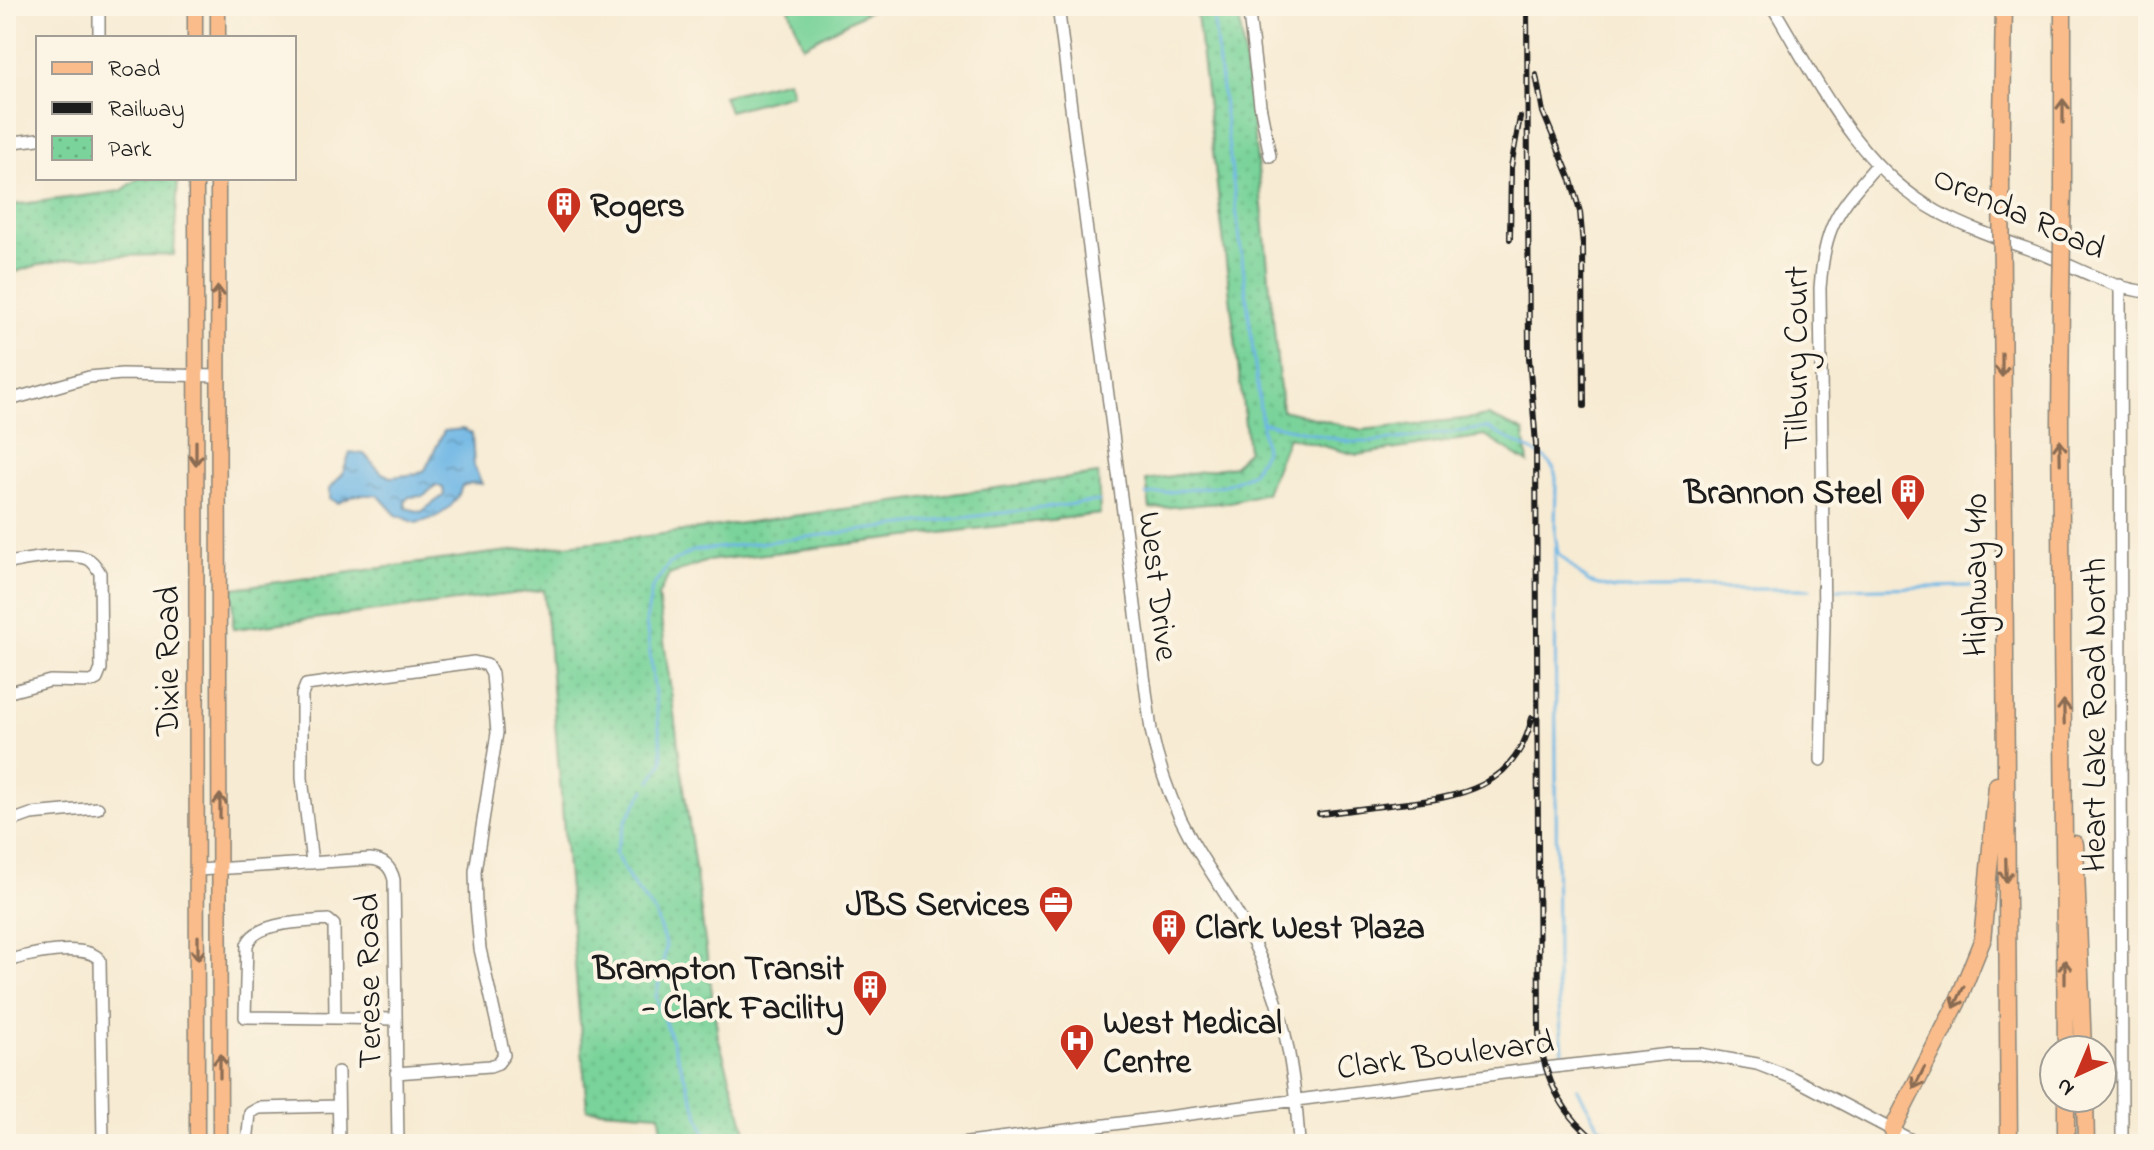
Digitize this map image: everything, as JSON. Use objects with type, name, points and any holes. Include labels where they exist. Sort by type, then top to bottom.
[{"type":"highway","name":"Highway 410","points":[[2004,6],[2001,180],[2009,1144]]},
{"type":"highway","points":[[2063,6],[2060,424],[2066,1034]]},
{"type":"highway","points":[[1892,1130],[1957,1003],[1982,941],[1995,795],[2005,736]]},
{"type":"highway","points":[[2065,786],[2075,844],[2082,1034]]},
{"type":"highway","points":[[2066,1114],[2066,1144]]},
{"type":"highway","points":[[2085,1114],[2086,1144]]},
{"type":"main road","points":[[195,6],[195,36]]},
{"type":"main road","points":[[218,6],[218,36]]},
{"type":"main road","name":"Dixie Road","points":[[196,180],[197,1144]]},
{"type":"main road","name":"Dixie Road","points":[[218,180],[220,1144]]},
{"type":"street","points":[[99,6],[99,36]]},
{"type":"street","name":"West Drive","points":[[1058,6],[1147,713],[1156,752],[1180,817],[1248,932],[1272,988],[1289,1048],[1297,1101],[1299,1144]]},
{"type":"street","points":[[1248,6],[1260,105],[1270,156]]},
{"type":"street","name":"Orenda Road","points":[[1772,6],[1837,113],[1876,166],[1911,195],[1965,226],[2120,285],[2148,292]]},
{"type":"street","points":[[6,143],[36,139]]},
{"type":"street","name":"Tilbury Court","points":[[1821,760],[1824,622],[1820,288],[1823,252],[1837,214],[1876,166]]},
{"type":"street","name":"Heart Lake Road North","points":[[2120,285],[2122,1144]]},
{"type":"street","points":[[6,401],[89,377],[218,376]]},
{"type":"street","points":[[6,564],[65,557],[90,560],[100,573],[101,637],[101,669],[97,679],[91,682],[50,681],[6,693]]},
{"type":"street","points":[[312,863],[302,778],[302,695],[306,685],[474,662],[487,665],[492,674],[497,733],[475,871],[476,905],[480,949],[504,1055],[498,1063],[490,1066],[396,1073]]},
{"type":"street","points":[[6,823],[31,814],[98,808]]},
{"type":"street","name":"Terese Road","points":[[198,870],[379,860],[392,872],[398,1144]]},
{"type":"street","points":[[335,1018],[334,925],[328,920],[277,926],[249,938],[245,1017],[395,1019]]},
{"type":"street","points":[[6,962],[38,953],[79,952],[91,952],[100,960],[103,1144]]},
{"type":"street","name":"Clark Boulevard","points":[[960,1144],[1670,1054],[1700,1054],[1757,1064],[1793,1078],[1919,1144]]},
{"type":"street","points":[[338,1072],[339,1144]]},
{"type":"street","points":[[247,1144],[247,1121],[250,1113],[259,1108],[338,1106]]},
{"type":"green space","points":[[788,6],[878,6],[803,46]]},
{"type":"green space","points":[[1196,6],[1238,6],[1260,185],[1282,410],[1362,430],[1489,416],[1524,432],[1528,463],[1485,436],[1357,455],[1288,437],[1266,493],[1230,502],[1150,509],[1146,480],[1234,466],[1248,450]]},
{"type":"green space","points":[[788,80],[792,94],[729,111],[723,96]]},
{"type":"green space","points":[[136,180],[178,180],[174,255],[67,260],[6,276],[6,206],[121,191]]},
{"type":"green space","points":[[1098,474],[1100,514],[707,561],[669,575],[658,596],[718,1037],[750,1144],[663,1144],[660,1114],[587,1109],[544,590],[233,629],[233,588],[492,553],[648,536]]},
{"type":"water","points":[[463,429],[472,434],[474,466],[482,484],[462,486],[455,500],[438,515],[416,523],[396,515],[378,495],[356,495],[338,503],[330,499],[330,488],[343,473],[350,452],[364,454],[382,473],[391,477],[417,474],[425,470],[444,431]],"holes":[[[436,485],[443,488],[444,495],[421,512],[406,508],[405,501],[409,497],[424,496]]]},
{"type":"waterway","points":[[1146,495],[1225,485],[1251,474],[1265,451],[1212,6]]},
{"type":"waterway","points":[[1261,422],[1350,442],[1487,428],[1544,457],[1554,469],[1558,553],[1588,582],[1613,589],[1810,589]]},
{"type":"waterway","points":[[651,781],[663,761],[646,621],[652,588],[669,564],[693,551],[1099,501]]},
{"type":"waterway","points":[[1555,547],[1557,985],[1563,1051]]},
{"type":"waterway","points":[[1836,589],[1971,586]]},
{"type":"waterway","points":[[2138,736],[2148,746]]},
{"type":"waterway","points":[[645,790],[626,820],[615,853],[631,882],[655,913],[666,947],[656,997],[709,1144]]},
{"type":"waterway","points":[[1577,1088],[1599,1126],[1630,1144]]},
{"type":"railway","points":[[1527,6],[1529,358],[1536,444],[1539,1034],[1545,1066],[1558,1096],[1576,1122],[1601,1144]]},
{"type":"railway","points":[[1536,75],[1543,112],[1571,180],[1580,212],[1584,406]]},
{"type":"railway","points":[[1510,239],[1511,167],[1520,117]]},
{"type":"railway","points":[[1319,814],[1422,801],[1482,785],[1513,760],[1524,742],[1532,718]]},
{"type":"place","name":"Rogers","points":[[564,235]]},
{"type":"place","name":"Brannon Steel","points":[[1908,522]]},
{"type":"place","name":"JBS Services","points":[[1056,934]]},
{"type":"place","name":"Clark West Plaza","points":[[1169,957]]},
{"type":"place","name":"Brampton Transit - Clark Facility","points":[[870,1018]]},
{"type":"place","name":"West Medical Centre","points":[[1077,1072]]}]
